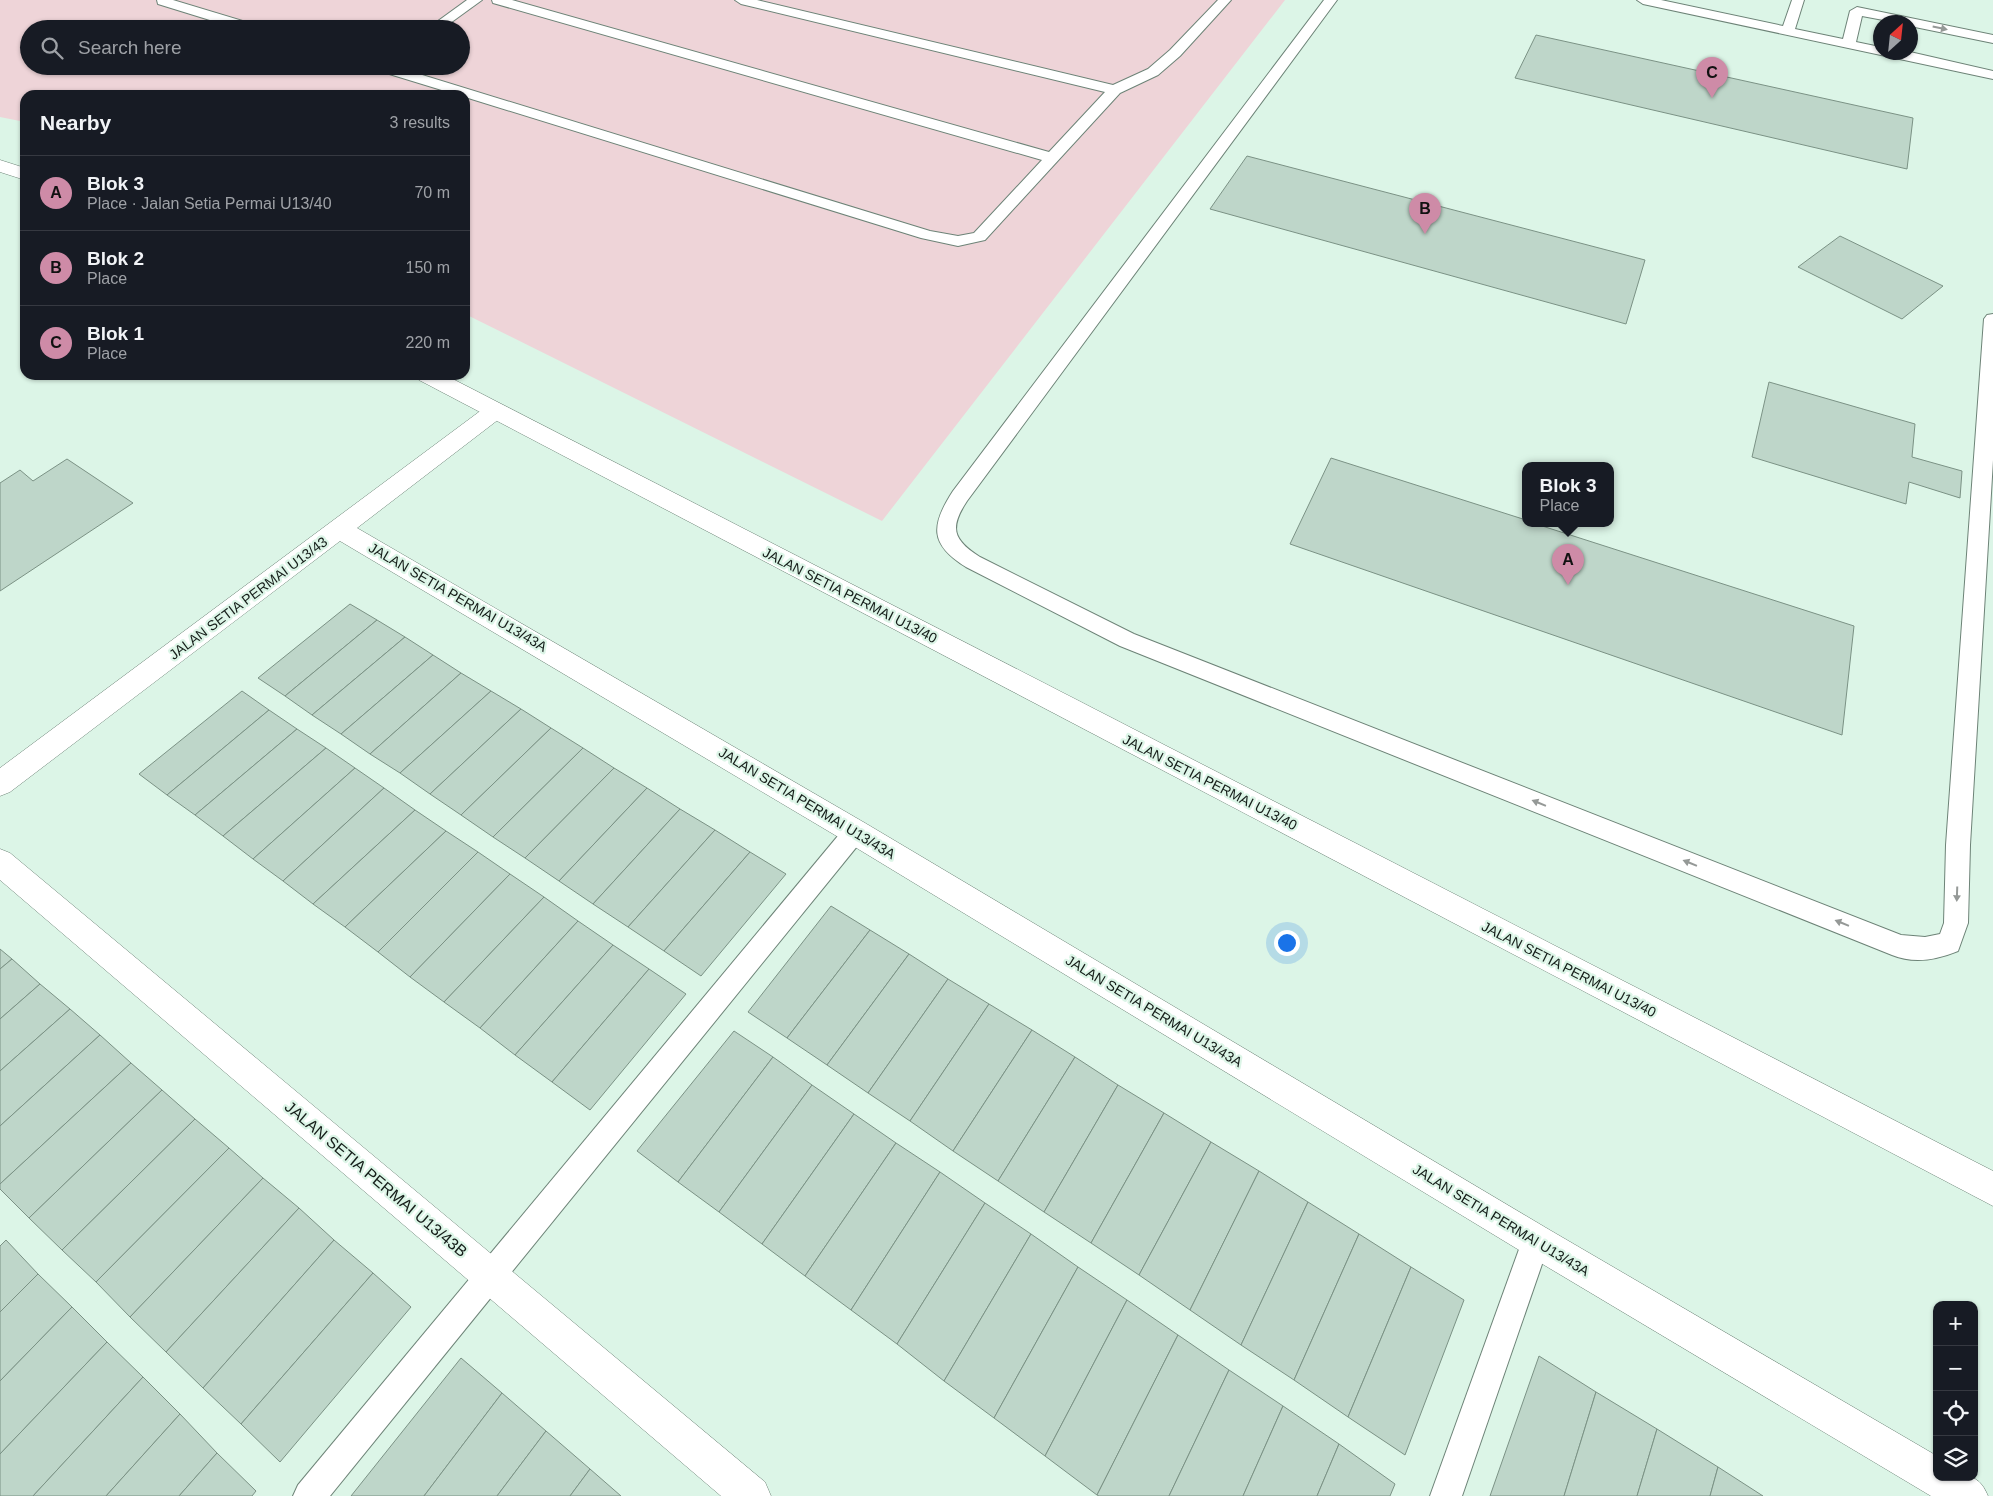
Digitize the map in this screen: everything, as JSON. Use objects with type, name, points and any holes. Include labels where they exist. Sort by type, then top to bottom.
[{"type":"street","points":[[0,166],[20,172]]},
{"type":"street","name":"JALAN SETIA PERMAI U13/40","points":[[436,380],[1993,1189]]},
{"type":"street","name":"JALAN SETIA PERMAI U13/43","points":[[0,784],[495,411]]},
{"type":"street","name":"JALAN SETIA PERMAI U13/43A","points":[[339,529],[483,611],[1536,1241],[1968,1496]]},
{"type":"street","name":"JALAN SETIA PERMAI U13/43B","points":[[0,862],[752,1496]]},
{"type":"lane","points":[[446,20],[476,0]]},
{"type":"lane","points":[[498,0],[1052,158]]},
{"type":"lane","points":[[741,0],[1115,90]]},
{"type":"lane","points":[[470,94],[927,235],[958,241],[979,237],[1115,90],[1153,72],[1175,53],[1224,0]]},
{"type":"lane","points":[[1331,0],[971,480],[947,519],[945,533],[954,549],[972,562],[1118,636],[1902,947],[1925,949],[1949,943],[1956,922],[1958,845],[1993,319]]},
{"type":"lane","points":[[1643,0],[1660,2],[1873,49]]},
{"type":"lane","points":[[1720,16],[1725,0]]},
{"type":"lane","points":[[1788,31],[1798,0]]},
{"type":"lane","points":[[162,1],[224,20]]},
{"type":"lane","points":[[1849,44],[1857,11],[1993,39]]},
{"type":"lane","points":[[1918,58],[1993,75]]},
{"type":"lane","points":[[407,75],[456,90]]},
{"type":"lane","points":[[309,1496],[855,832]]},
{"type":"lane","points":[[1446,1496],[1536,1241]]},
{"type":"shaded area","points":[[0,0],[1285,0],[882,521],[470,316],[470,90],[20,90],[20,121],[0,117]]},
{"type":"building","points":[[1536,35],[1913,118],[1907,169],[1515,78]]},
{"type":"building","points":[[1247,156],[1645,260],[1626,324],[1210,209]]},
{"type":"building","points":[[1840,236],[1943,286],[1902,319],[1798,267]]},
{"type":"building","points":[[1769,382],[1915,424],[1912,457],[1962,471],[1960,498],[1909,482],[1906,504],[1752,457]]},
{"type":"building","points":[[1331,458],[1522,519],[1522,527],[1545,527],[1854,626],[1842,735],[1290,544]]},
{"type":"building","points":[[67,459],[133,503],[0,591],[0,483],[20,470],[33,481]]},
{"type":"building","points":[[350,604],[377,620],[285,696],[258,678]]},
{"type":"building","points":[[377,620],[405,637],[312,715],[285,696]]},
{"type":"building","points":[[405,637],[433,655],[341,734],[312,715]]},
{"type":"building","points":[[433,655],[461,673],[370,754],[341,734]]},
{"type":"building","points":[[461,673],[491,691],[400,773],[370,754]]},
{"type":"building","points":[[242,691],[269,710],[167,795],[139,774]]},
{"type":"building","points":[[491,691],[521,709],[430,794],[400,773]]},
{"type":"building","points":[[521,709],[551,728],[461,815],[430,794]]},
{"type":"building","points":[[269,710],[297,729],[195,815],[167,795]]},
{"type":"building","points":[[551,728],[583,748],[493,837],[461,815]]},
{"type":"building","points":[[297,729],[326,748],[223,836],[195,815]]},
{"type":"building","points":[[326,748],[355,768],[253,859],[223,836]]},
{"type":"building","points":[[583,748],[614,768],[525,858],[493,837]]},
{"type":"building","points":[[355,768],[384,788],[283,881],[253,859]]},
{"type":"building","points":[[614,768],[647,788],[559,881],[525,858]]},
{"type":"building","points":[[384,788],[415,810],[313,904],[283,881]]},
{"type":"building","points":[[647,788],[680,809],[593,904],[559,881]]},
{"type":"building","points":[[680,809],[715,830],[628,927],[593,904]]},
{"type":"building","points":[[415,810],[446,831],[345,927],[313,904]]},
{"type":"building","points":[[715,830],[750,852],[664,951],[628,927]]},
{"type":"building","points":[[446,831],[478,852],[378,952],[345,927]]},
{"type":"building","points":[[478,852],[510,874],[410,977],[378,952]]},
{"type":"building","points":[[750,852],[786,874],[701,976],[664,951]]},
{"type":"building","points":[[510,874],[544,897],[444,1002],[410,977]]},
{"type":"building","points":[[544,897],[578,921],[480,1028],[444,1002]]},
{"type":"building","points":[[831,906],[870,930],[787,1038],[748,1012]]},
{"type":"building","points":[[578,921],[613,945],[515,1055],[480,1028]]},
{"type":"building","points":[[870,930],[909,954],[827,1065],[787,1038]]},
{"type":"building","points":[[613,945],[649,969],[552,1082],[515,1055]]},
{"type":"building","points":[[0,949],[12,959],[0,969]]},
{"type":"building","points":[[909,954],[948,979],[868,1093],[827,1065]]},
{"type":"building","points":[[12,959],[40,984],[0,1019],[0,969]]},
{"type":"building","points":[[649,969],[686,994],[590,1110],[552,1082]]},
{"type":"building","points":[[948,979],[989,1004],[910,1121],[868,1093]]},
{"type":"building","points":[[40,984],[70,1009],[0,1071],[0,1019]]},
{"type":"building","points":[[989,1004],[1032,1030],[953,1151],[910,1121]]},
{"type":"building","points":[[70,1009],[100,1035],[0,1126],[0,1071]]},
{"type":"building","points":[[1032,1030],[1075,1057],[998,1181],[953,1151]]},
{"type":"building","points":[[734,1031],[773,1057],[678,1182],[637,1151]]},
{"type":"building","points":[[100,1035],[131,1063],[0,1184],[0,1126]]},
{"type":"building","points":[[773,1057],[812,1085],[719,1212],[678,1182]]},
{"type":"building","points":[[1075,1057],[1118,1085],[1044,1212],[998,1181]]},
{"type":"building","points":[[131,1063],[162,1090],[29,1218],[0,1189],[0,1184]]},
{"type":"building","points":[[812,1085],[854,1114],[762,1244],[719,1212]]},
{"type":"building","points":[[1118,1085],[1164,1113],[1091,1243],[1044,1212]]},
{"type":"building","points":[[162,1090],[195,1119],[62,1250],[29,1218]]},
{"type":"building","points":[[1164,1113],[1211,1142],[1139,1275],[1091,1243]]},
{"type":"building","points":[[854,1114],[896,1143],[805,1276],[762,1244]]},
{"type":"building","points":[[195,1119],[229,1148],[96,1282],[62,1250]]},
{"type":"building","points":[[1211,1142],[1259,1171],[1190,1310],[1139,1275]]},
{"type":"building","points":[[896,1143],[940,1172],[851,1310],[805,1276]]},
{"type":"building","points":[[229,1148],[263,1178],[130,1317],[96,1282]]},
{"type":"building","points":[[1259,1171],[1308,1202],[1241,1345],[1190,1310]]},
{"type":"building","points":[[940,1172],[985,1203],[897,1344],[851,1310]]},
{"type":"building","points":[[263,1178],[299,1208],[166,1352],[130,1317]]},
{"type":"building","points":[[1308,1202],[1359,1234],[1294,1380],[1241,1345]]},
{"type":"building","points":[[985,1203],[1031,1234],[944,1381],[897,1344]]},
{"type":"building","points":[[299,1208],[334,1240],[203,1388],[166,1352]]},
{"type":"building","points":[[1031,1234],[1078,1267],[994,1418],[944,1381]]},
{"type":"building","points":[[1359,1234],[1411,1267],[1348,1417],[1294,1380]]},
{"type":"building","points":[[6,1240],[38,1274],[0,1312],[0,1246]]},
{"type":"building","points":[[334,1240],[373,1273],[241,1424],[203,1388]]},
{"type":"building","points":[[1078,1267],[1127,1300],[1045,1456],[994,1418]]},
{"type":"building","points":[[1411,1267],[1464,1300],[1405,1455],[1348,1417]]},
{"type":"building","points":[[373,1273],[411,1307],[280,1462],[241,1424]]},
{"type":"building","points":[[38,1274],[72,1307],[0,1381],[0,1312]]},
{"type":"building","points":[[1127,1300],[1178,1335],[1097,1495],[1045,1456]]},
{"type":"building","points":[[72,1307],[107,1342],[0,1454],[0,1381]]},
{"type":"building","points":[[1178,1335],[1229,1370],[1169,1496],[1099,1496],[1097,1495]]},
{"type":"building","points":[[107,1342],[143,1377],[33,1496],[0,1496],[0,1454]]},
{"type":"building","points":[[1539,1356],[1596,1392],[1564,1496],[1490,1496]]},
{"type":"building","points":[[461,1358],[502,1393],[424,1496],[351,1496]]},
{"type":"building","points":[[1229,1370],[1283,1406],[1243,1496],[1169,1496]]},
{"type":"building","points":[[143,1377],[180,1414],[106,1496],[33,1496]]},
{"type":"building","points":[[1596,1392],[1657,1429],[1637,1496],[1564,1496]]},
{"type":"building","points":[[502,1393],[546,1431],[497,1496],[424,1496]]},
{"type":"building","points":[[1283,1406],[1339,1444],[1317,1496],[1243,1496]]},
{"type":"building","points":[[180,1414],[217,1453],[179,1496],[106,1496]]},
{"type":"building","points":[[1657,1429],[1718,1467],[1710,1496],[1637,1496]]},
{"type":"building","points":[[546,1431],[590,1469],[570,1496],[497,1496]]},
{"type":"building","points":[[1339,1444],[1395,1484],[1390,1496],[1317,1496]]},
{"type":"building","points":[[217,1453],[256,1491],[252,1496],[179,1496]]},
{"type":"building","points":[[1718,1467],[1763,1496],[1710,1496]]},
{"type":"building","points":[[590,1469],[621,1496],[570,1496]]},
{"type":"place","name":"Blok 1","points":[[1712,98]]},
{"type":"place","name":"Blok 2","points":[[1425,234]]},
{"type":"place","name":"Blok 3","points":[[1568,585]]}]
